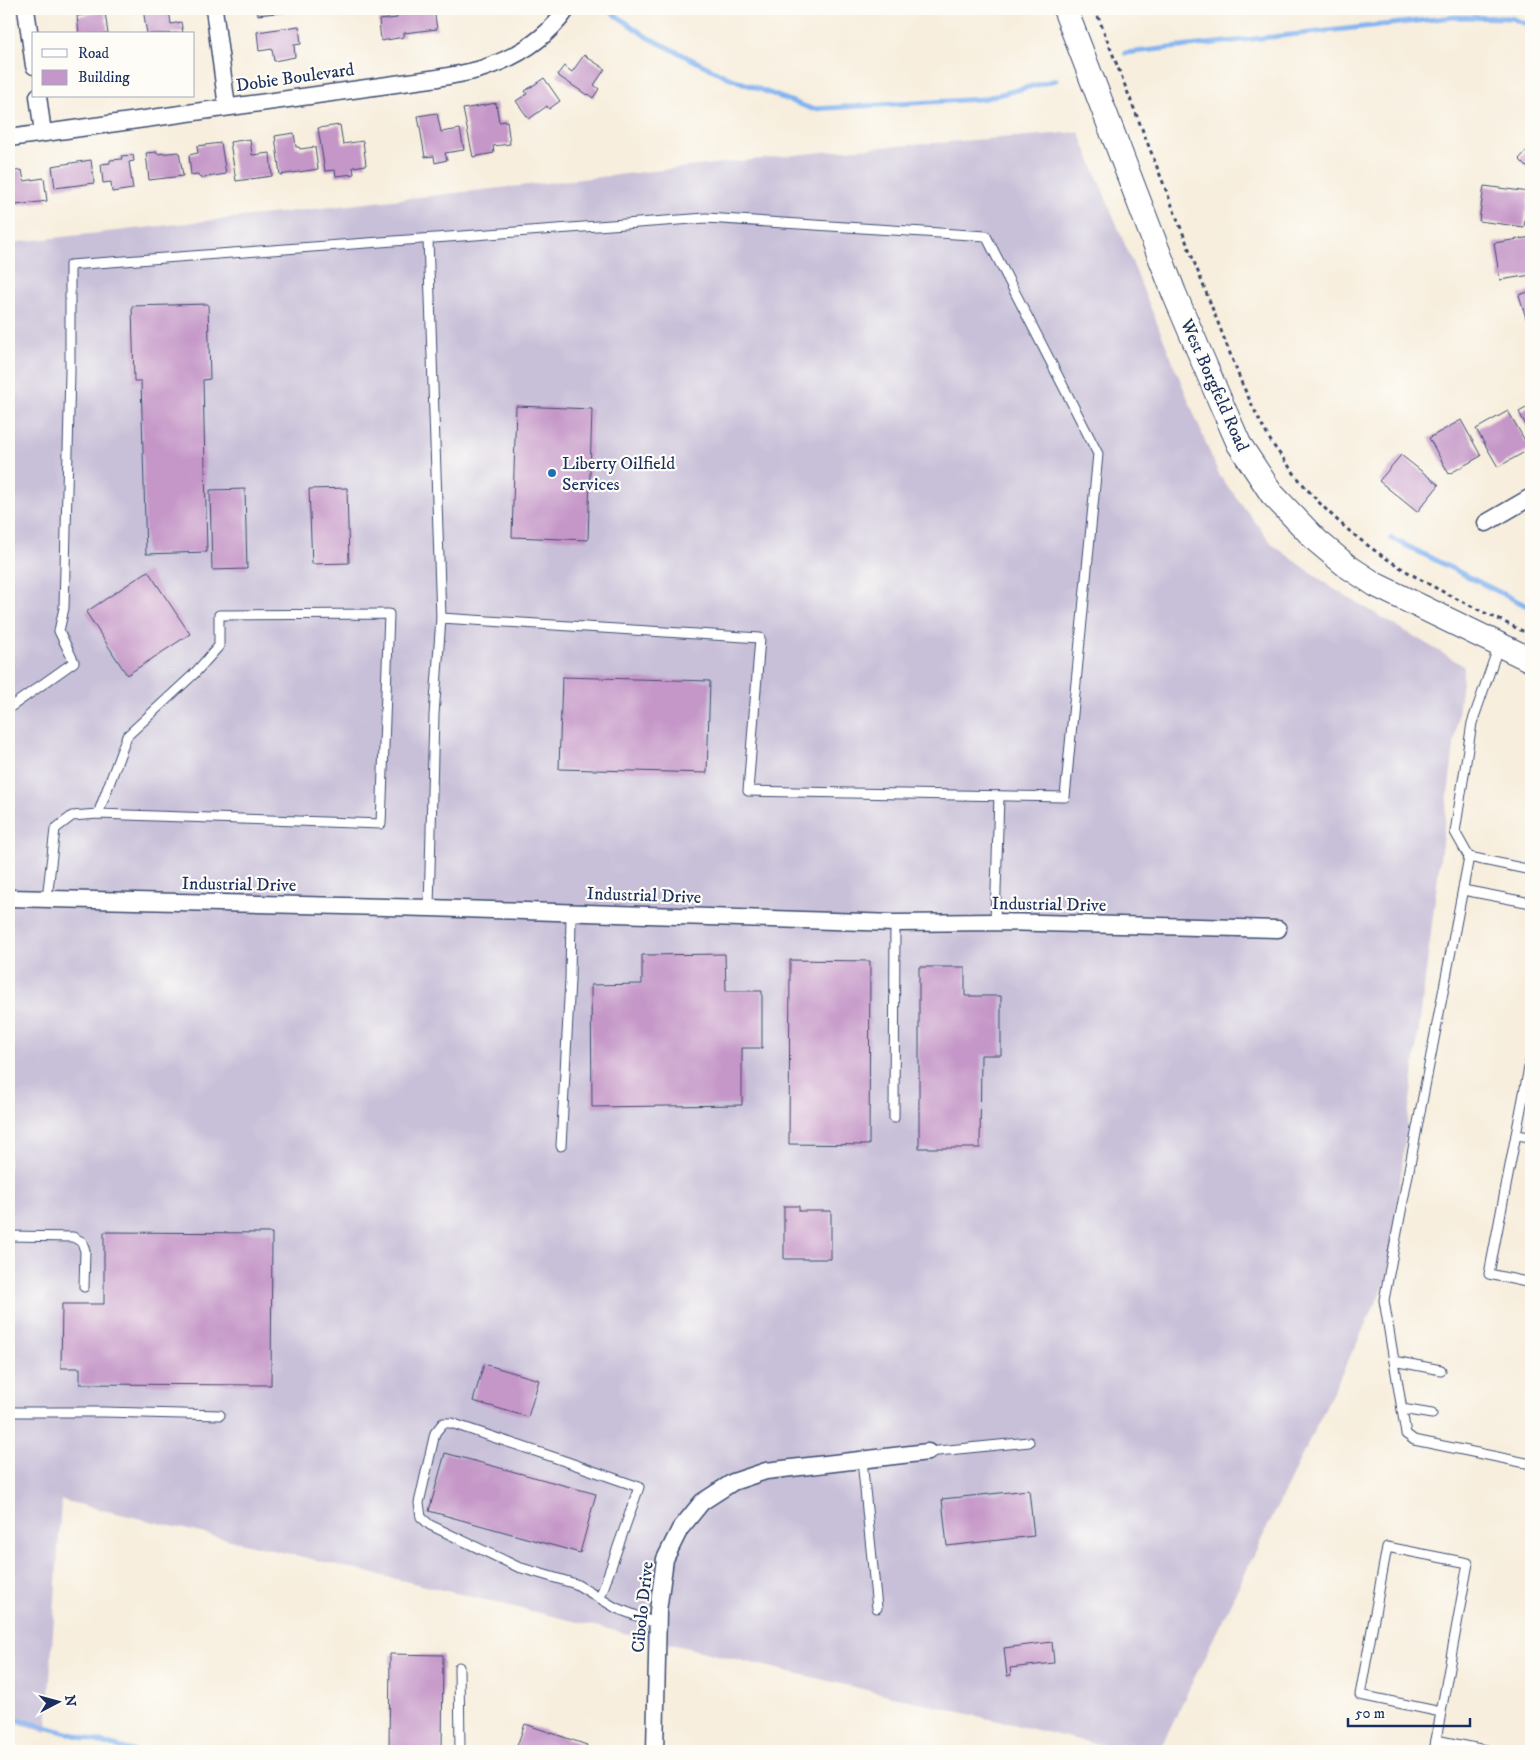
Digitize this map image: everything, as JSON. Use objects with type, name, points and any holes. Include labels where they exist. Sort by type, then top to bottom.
[{"type":"street","points":[[26,9],[32,52]]},
{"type":"street","points":[[214,9],[228,107]]},
{"type":"street","name":"Dobie Boulevard","points":[[9,138],[438,78],[483,69],[532,45],[546,35],[557,24],[567,9]]},
{"type":"street","name":"West Borgfeld Road","points":[[1066,9],[1174,293],[1213,385],[1239,444],[1272,494],[1317,542],[1347,566],[1376,585],[1531,660]]},
{"type":"street","points":[[38,98],[43,134]]},
{"type":"street","points":[[1486,523],[1531,497]]},
{"type":"street","name":"Industrial Drive","points":[[9,898],[429,908],[895,924],[996,922],[1278,929]]},
{"type":"street","name":"Cibolo Drive","points":[[655,1751],[658,1624],[665,1559],[680,1529],[702,1502],[732,1482],[766,1471],[928,1452]]},
{"type":"lane","points":[[9,708],[74,662],[59,631],[64,598],[70,372],[70,265],[706,218],[986,236],[1098,454],[1065,798],[748,791],[760,638],[441,618]]},
{"type":"lane","points":[[428,239],[441,618],[434,715],[429,908]]},
{"type":"lane","points":[[47,899],[55,829],[72,816],[98,814],[381,824],[389,614],[219,615],[219,646],[194,674],[126,736],[98,814]]},
{"type":"lane","points":[[1499,645],[1472,723],[1456,832],[1469,857],[1384,1300],[1406,1434],[1414,1440],[1531,1464]]},
{"type":"lane","points":[[996,922],[999,796]]},
{"type":"lane","points":[[1469,857],[1531,870]]},
{"type":"lane","points":[[1463,890],[1531,903]]},
{"type":"lane","points":[[562,1146],[570,980],[571,913]]},
{"type":"lane","points":[[894,1118],[895,924]]},
{"type":"lane","points":[[1531,1057],[1489,1274],[1531,1283]]},
{"type":"lane","points":[[1516,1135],[1531,1137]]},
{"type":"lane","points":[[9,1236],[73,1237],[82,1242],[85,1251],[84,1287]]},
{"type":"lane","points":[[1394,1361],[1441,1370]]},
{"type":"lane","points":[[1402,1409],[1432,1414]]},
{"type":"lane","points":[[9,1412],[220,1415]]},
{"type":"lane","points":[[600,1598],[639,1487],[451,1423],[443,1424],[435,1433],[419,1503],[421,1517],[430,1525],[518,1567],[576,1584],[616,1608],[658,1624]]},
{"type":"lane","points":[[928,1452],[1029,1442]]},
{"type":"lane","points":[[862,1460],[877,1608]]},
{"type":"lane","points":[[1434,1751],[1442,1712],[1468,1563],[1387,1547],[1360,1695],[1442,1712]]},
{"type":"lane","points":[[459,1667],[460,1751]]},
{"type":"lane","points":[[1436,1740],[1490,1751]]},
{"type":"path","points":[[1095,9],[1242,384],[1270,439],[1304,486],[1329,513],[1377,553],[1436,589],[1531,635]]},
{"type":"shaded area","points":[[1079,132],[1219,475],[1273,545],[1334,589],[1464,666],[1388,1278],[1159,1751],[1125,1751],[61,1500],[47,1732],[9,1721],[9,243],[831,151]]},
{"type":"building","points":[[143,9],[169,9],[171,24],[181,22],[183,32],[147,32]]},
{"type":"building","points":[[257,9],[293,9],[293,11],[258,15]]},
{"type":"building","points":[[395,9],[434,9],[437,29],[404,33],[404,37],[381,41],[379,20],[397,18]]},
{"type":"building","points":[[105,12],[108,32],[79,32],[77,16]]},
{"type":"building","points":[[299,26],[301,44],[294,45],[295,57],[274,61],[272,49],[259,51],[257,32]]},
{"type":"building","points":[[584,55],[605,69],[594,85],[599,89],[593,98],[557,75],[564,66],[572,72]]},
{"type":"building","points":[[544,78],[560,101],[549,109],[547,106],[529,119],[516,101],[527,94],[525,91]]},
{"type":"building","points":[[496,103],[499,122],[507,121],[510,144],[493,146],[494,153],[473,157],[463,109]]},
{"type":"building","points":[[437,113],[441,132],[460,129],[464,150],[445,153],[447,160],[435,163],[434,156],[425,157],[418,116]]},
{"type":"building","points":[[340,125],[343,144],[363,141],[366,165],[353,167],[354,174],[336,176],[335,170],[325,171],[318,128]]},
{"type":"building","points":[[294,133],[296,147],[300,149],[315,147],[318,169],[280,175],[275,136]]},
{"type":"building","points":[[250,139],[252,155],[270,153],[272,176],[236,181],[230,142]]},
{"type":"building","points":[[221,143],[226,174],[201,178],[198,174],[191,175],[189,155],[198,153],[197,146]]},
{"type":"building","points":[[1531,146],[1531,171],[1519,159]]},
{"type":"building","points":[[157,152],[157,154],[179,152],[183,176],[149,180],[146,153]]},
{"type":"building","points":[[133,155],[134,161],[129,162],[133,189],[112,192],[111,182],[103,183],[101,164],[110,163],[110,160],[122,159],[121,156]]},
{"type":"building","points":[[91,160],[94,183],[55,188],[52,166]]},
{"type":"building","points":[[22,170],[24,181],[44,178],[47,201],[16,205],[11,172]]},
{"type":"building","points":[[1484,186],[1529,192],[1524,227],[1479,221]]},
{"type":"building","points":[[1531,237],[1531,275],[1500,280],[1494,243]]},
{"type":"building","points":[[1531,291],[1531,335],[1519,295]]},
{"type":"building","points":[[208,304],[210,379],[203,380],[207,552],[146,554],[141,381],[134,381],[132,306]]},
{"type":"building","points":[[1531,405],[1531,435],[1519,412]]},
{"type":"building","name":"Liberty Oilfield Services","points":[[516,406],[592,409],[588,540],[512,537]]},
{"type":"building","points":[[1508,411],[1530,449],[1498,467],[1476,429]]},
{"type":"building","points":[[1461,420],[1481,456],[1449,474],[1429,438]]},
{"type":"building","points":[[1401,455],[1439,485],[1417,512],[1379,481]]},
{"type":"building","points":[[347,488],[349,563],[312,564],[309,489]]},
{"type":"building","points":[[245,489],[247,569],[212,570],[210,490]]},
{"type":"building","points":[[148,571],[190,634],[127,675],[86,612]]},
{"type":"building","points":[[562,677],[710,681],[707,773],[559,769]]},
{"type":"building","points":[[725,954],[726,991],[762,991],[762,1048],[742,1048],[742,1105],[592,1107],[591,985],[642,984],[642,955]]},
{"type":"building","points":[[790,960],[870,961],[869,1145],[789,1144]]},
{"type":"building","points":[[919,967],[965,967],[965,996],[1001,996],[1001,1055],[981,1055],[980,1148],[919,1148]]},
{"type":"building","points":[[784,1206],[799,1206],[799,1211],[831,1211],[831,1259],[784,1259]]},
{"type":"building","points":[[104,1232],[272,1233],[271,1385],[80,1384],[80,1368],[61,1368],[62,1304],[104,1304]]},
{"type":"building","points":[[484,1364],[539,1380],[528,1417],[473,1401]]},
{"type":"building","points":[[445,1453],[596,1494],[580,1553],[429,1511]]},
{"type":"building","points":[[1029,1490],[1034,1536],[947,1546],[942,1499]]},
{"type":"building","points":[[1052,1642],[1054,1663],[1010,1668],[1011,1675],[1007,1676],[1004,1648]]},
{"type":"building","points":[[390,1654],[443,1655],[442,1751],[389,1751]]},
{"type":"building","points":[[525,1724],[587,1745],[584,1751],[515,1751]]},
{"type":"waterway","points":[[607,9],[647,37],[727,77],[812,109],[982,99],[1056,80]]},
{"type":"waterway","points":[[1125,53],[1454,17],[1511,18],[1531,26]]},
{"type":"waterway","points":[[1391,538],[1531,608]]},
{"type":"waterway","points":[[9,1717],[133,1751]]},
{"type":"place","name":"Liberty Oilfield Services","points":[[552,473]]}]
